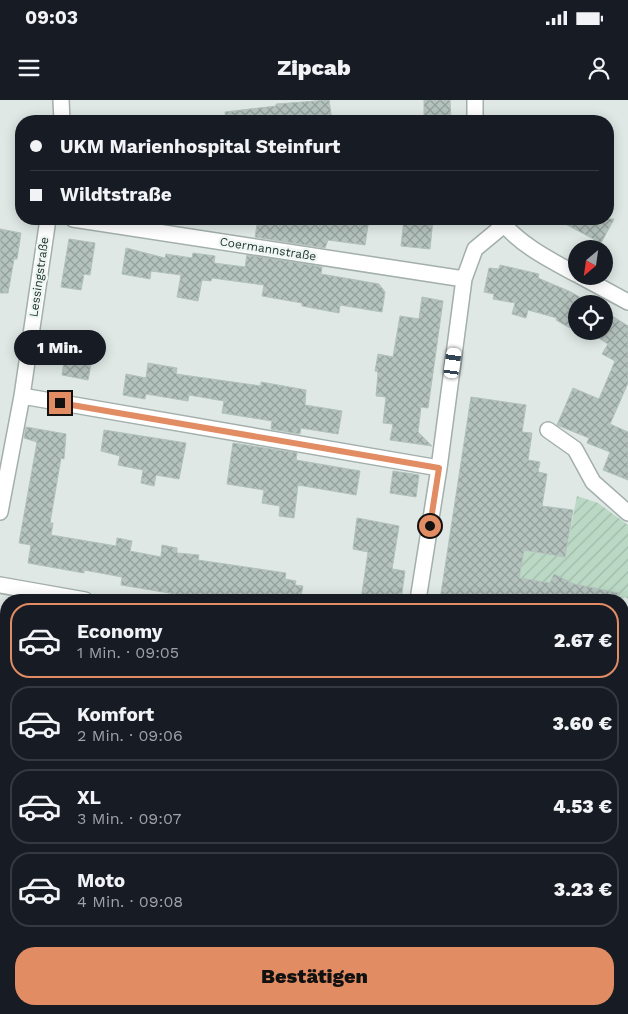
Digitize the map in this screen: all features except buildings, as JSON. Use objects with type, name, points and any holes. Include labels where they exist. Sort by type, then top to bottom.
[{"type":"street","points":[[61,100],[62,115]]},
{"type":"street","points":[[475,100],[476,115]]},
{"type":"street","name":"Lessingstraße","points":[[0,512],[22,396],[47,225]]},
{"type":"street","name":"Coermannstraße","points":[[112,225],[464,279]]},
{"type":"street","points":[[419,594],[439,468],[464,279],[475,249],[499,225]]},
{"type":"street","points":[[505,225],[536,252],[568,270]]},
{"type":"street","points":[[597,285],[628,302]]},
{"type":"street","points":[[22,396],[439,468]]},
{"type":"street","points":[[548,430],[575,449],[593,482],[628,513]]},
{"type":"street","points":[[0,585],[51,594]]},
{"type":"green space","points":[[577,496],[598,503],[628,525],[628,594],[615,594],[519,578],[524,545],[533,552],[565,557]]},
{"type":"route","points":[[60,403],[439,468],[430,526]]}]
